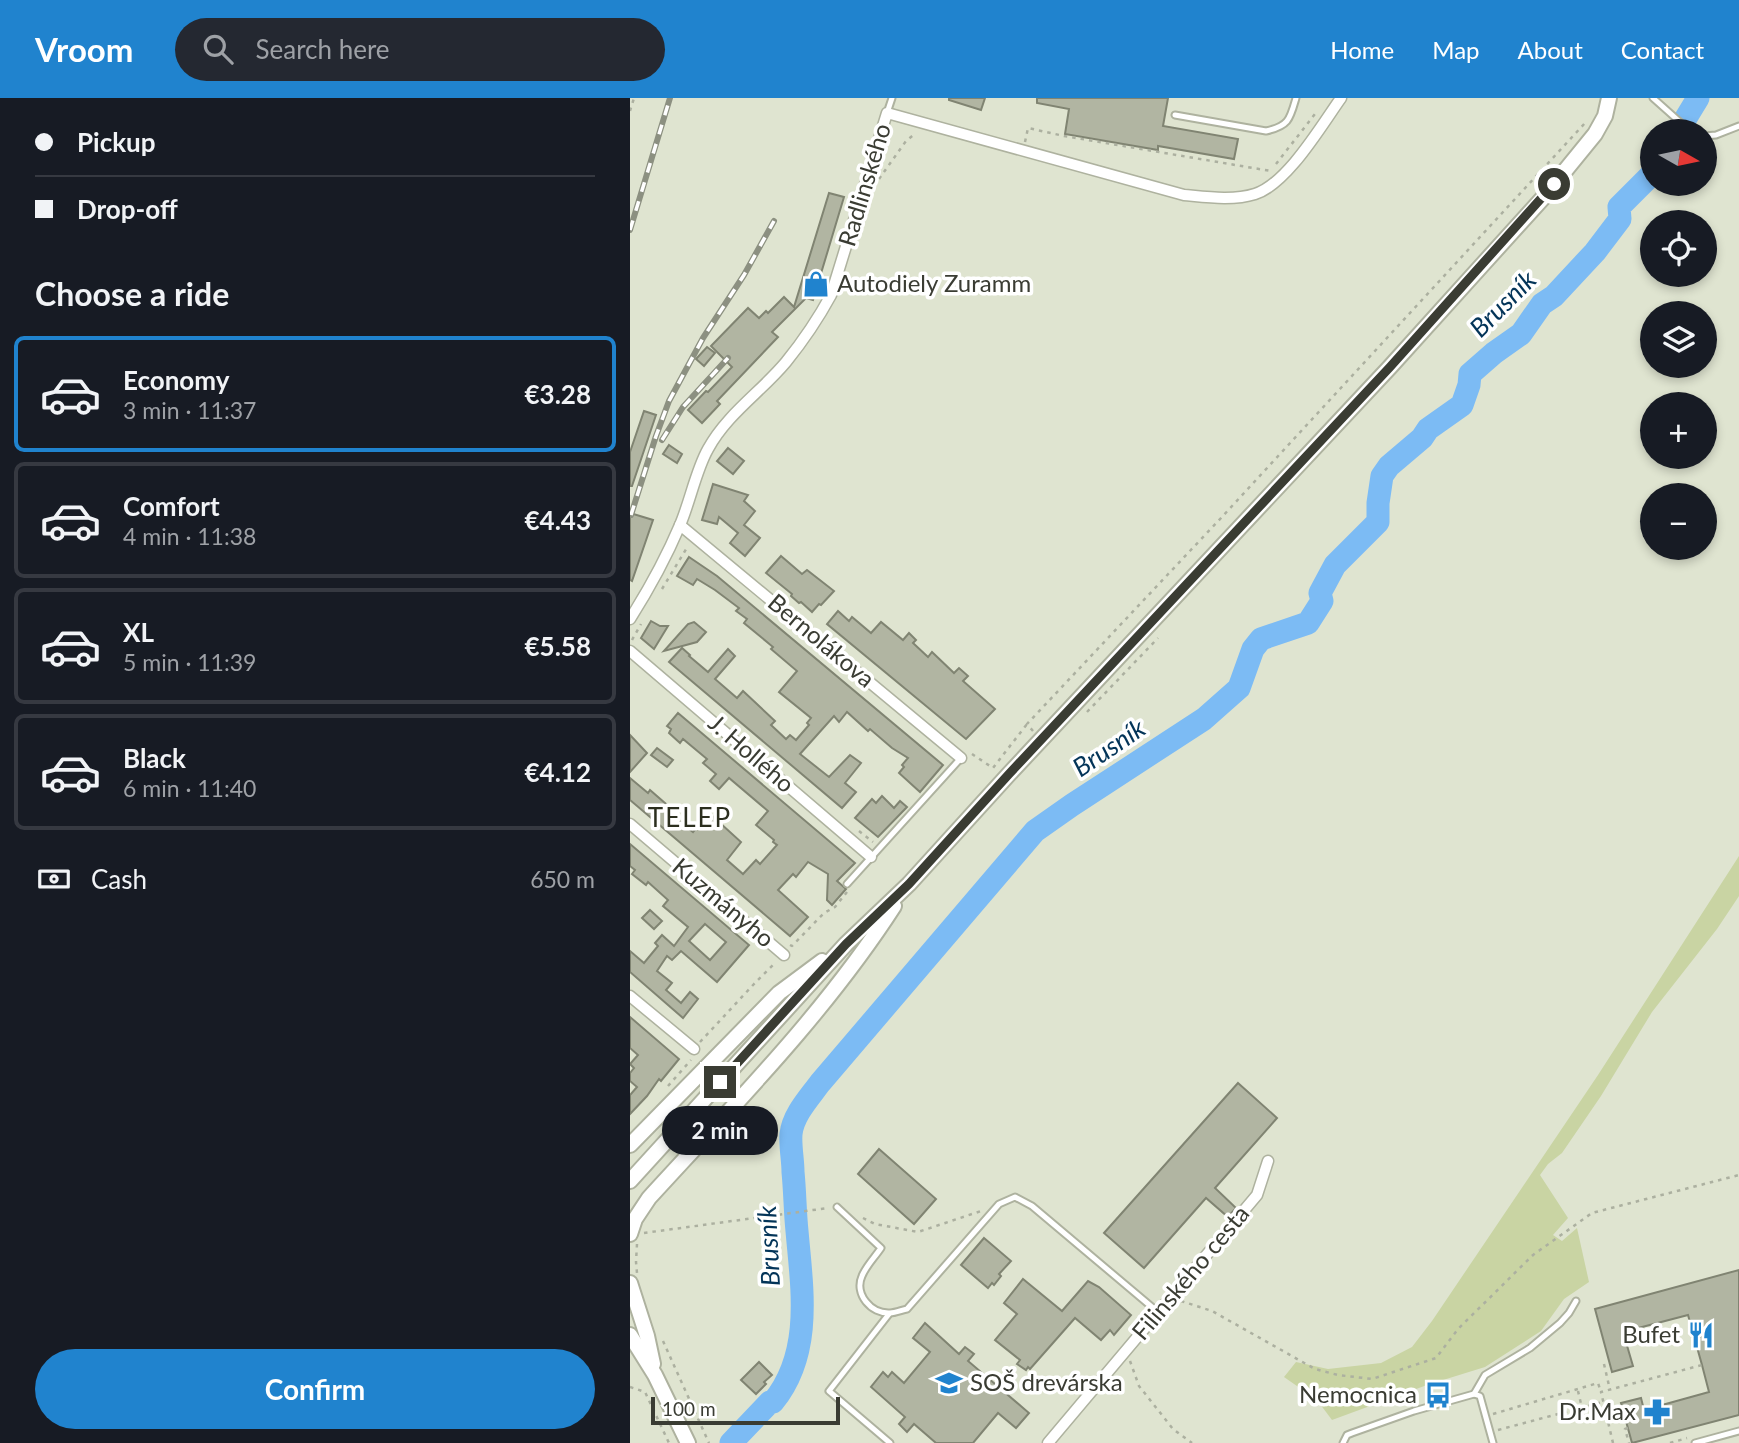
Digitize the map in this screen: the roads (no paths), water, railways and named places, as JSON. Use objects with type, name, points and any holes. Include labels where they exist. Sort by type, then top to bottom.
[{"type":"main road","points":[[630,1181],[846,944],[909,884],[1390,367],[1542,199],[1595,134],[1605,116],[1609,98]]},
{"type":"main road","points":[[636,1237],[635,1219],[649,1198],[785,1049],[870,944],[909,884]]},
{"type":"main road","points":[[630,1145],[779,993],[846,944]]},
{"type":"main road","points":[[634,1280],[655,1376]]},
{"type":"main road","points":[[630,1335],[655,1376],[688,1443]]},
{"type":"street","name":"Radlinského","points":[[630,619],[652,586],[680,525],[707,451],[720,430],[785,363],[819,317],[831,295],[887,114],[1184,195],[1222,198],[1253,195],[1266,190],[1286,173],[1341,98]]},
{"type":"street","name":"Bernolákova","points":[[680,525],[961,758]]},
{"type":"street","name":"J. Hollého","points":[[630,651],[871,857]]},
{"type":"street","name":"Kuzmányho","points":[[630,824],[784,955]]},
{"type":"street","points":[[630,996],[694,1049]]},
{"type":"street","name":"Filinského cesta","points":[[1048,1443],[1257,1195],[1268,1161]]},
{"type":"lane","points":[[887,114],[892,98]]},
{"type":"lane","points":[[1175,115],[1266,131],[1280,128],[1288,121],[1296,98]]},
{"type":"lane","points":[[1653,98],[1675,119]]},
{"type":"lane","points":[[1717,135],[1739,126]]},
{"type":"lane","points":[[847,884],[961,758]]},
{"type":"lane","points":[[837,1207],[881,1248],[861,1277],[860,1286],[863,1300],[874,1309],[889,1314],[907,1309],[999,1204],[1015,1197],[1032,1206],[1159,1313]]},
{"type":"lane","points":[[1475,1394],[1485,1375],[1530,1348],[1569,1313],[1576,1301]]},
{"type":"lane","points":[[889,1314],[829,1391],[890,1443]]},
{"type":"lane","points":[[1343,1443],[1352,1433],[1414,1411],[1475,1394],[1480,1396],[1493,1443]]},
{"type":"lane","points":[[1695,1443],[1739,1431]]},
{"type":"waterway","name":"Brusník","points":[[1685,119],[1698,98]]},
{"type":"waterway","name":"Brusník","points":[[731,1443],[773,1402],[786,1383],[799,1342],[802,1298],[791,1139],[792,1127],[798,1113],[820,1083],[1035,831],[1204,719],[1239,688],[1253,649],[1261,639],[1308,623],[1322,601],[1320,593],[1335,565],[1378,522],[1382,476],[1389,466],[1422,438],[1428,429],[1462,405],[1470,374],[1521,334],[1542,304],[1554,296],[1595,252],[1620,219],[1619,207],[1640,186]]},
{"type":"railway","points":[[630,230],[670,98]]},
{"type":"railway","points":[[631,515],[669,401],[703,338],[744,275],[774,221]]},
{"type":"railway","points":[[662,440],[683,407],[728,358]]},
{"type":"place","name":"Autodiely Zuramm","points":[[816,284]]},
{"type":"place","name":"Bufet","points":[[1701,1335]]},
{"type":"place","name":"SOŠ drevárska","points":[[949,1383]]},
{"type":"place","name":"Nemocnica","points":[[1438,1395]]},
{"type":"place","name":"Dr.Max","points":[[1657,1412]]},
{"type":"district","name":"TELEP","points":[[690,818]]}]
